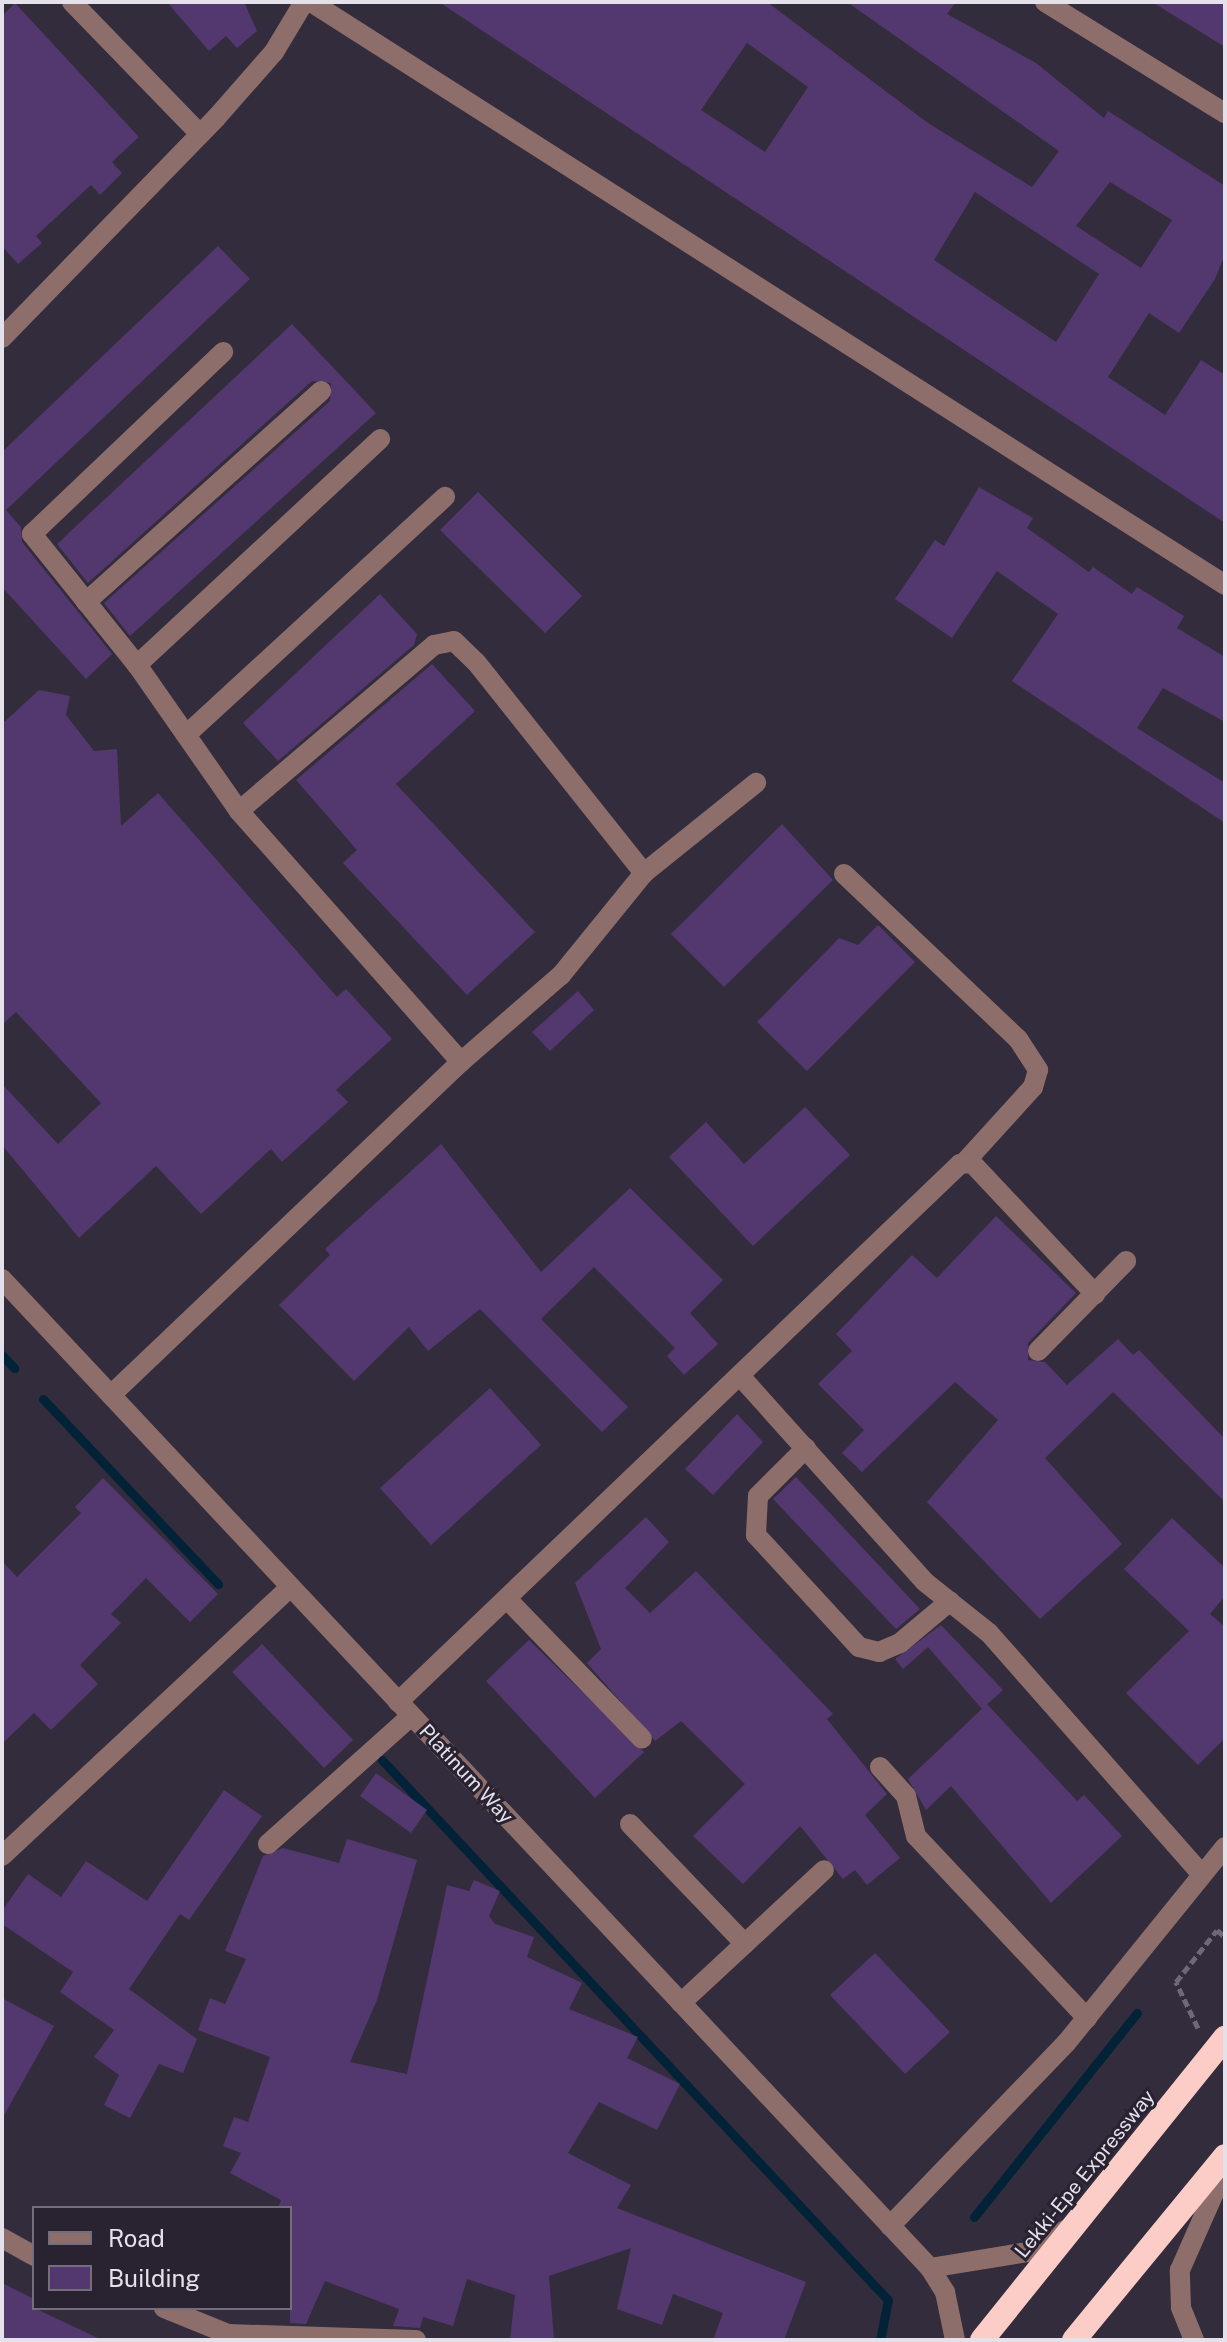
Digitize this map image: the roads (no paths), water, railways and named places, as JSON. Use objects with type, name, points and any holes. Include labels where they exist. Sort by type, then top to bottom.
[{"type":"highway","name":"Lekki-Epe Expressway","points":[[982,2340],[1218,2047]]},
{"type":"highway","points":[[1074,2340],[1225,2156]]},
{"type":"street","points":[[72,2],[200,134]]},
{"type":"street","points":[[2,338],[200,134],[274,52],[304,2]]},
{"type":"street","points":[[311,2],[1225,585]]},
{"type":"street","points":[[1045,2],[1225,113]]},
{"type":"street","points":[[223,352],[35,527],[36,542],[137,665],[239,811],[461,1062]]},
{"type":"street","points":[[86,602],[321,391]]},
{"type":"street","points":[[137,665],[380,439]]},
{"type":"street","points":[[186,735],[445,497]]},
{"type":"street","points":[[239,811],[434,645],[454,641],[644,873]]},
{"type":"street","points":[[111,1395],[461,1062],[561,975],[644,873],[756,783]]},
{"type":"street","points":[[268,1844],[405,1709],[507,1599],[966,1161],[1033,1087],[1038,1070],[1018,1039],[844,874]]},
{"type":"street","points":[[966,1161],[1095,1294]]},
{"type":"street","points":[[1038,1351],[1126,1261]]},
{"type":"street","name":"Platinum Way","points":[[2,1279],[930,2268],[945,2292],[955,2340]]},
{"type":"street","points":[[741,1377],[950,1601],[989,1633],[1202,1875]]},
{"type":"street","points":[[806,1448],[758,1496],[756,1535],[859,1647],[879,1652],[900,1643],[950,1601]]},
{"type":"street","points":[[2,1856],[290,1587]]},
{"type":"street","points":[[507,1599],[642,1739]]},
{"type":"street","points":[[880,1767],[906,1796],[916,1836],[1087,2018]]},
{"type":"street","points":[[630,1824],[745,1944]]},
{"type":"street","points":[[890,2226],[980,2140],[1087,2018],[1225,1847]]},
{"type":"street","points":[[681,2003],[824,1870]]},
{"type":"street","points":[[1194,2340],[1181,2307],[1180,2270],[1225,2168]]},
{"type":"street","points":[[930,2268],[1034,2251],[1078,2221]]},
{"type":"street","points":[[2,2238],[32,2255]]},
{"type":"street","points":[[169,2310],[228,2334],[416,2340]]},
{"type":"waterway","points":[[2,1355],[14,1368]]},
{"type":"waterway","points":[[43,1399],[218,1584]]},
{"type":"waterway","points":[[382,1760],[888,2300],[880,2340]]},
{"type":"waterway","points":[[974,2217],[1137,2013]]}]
